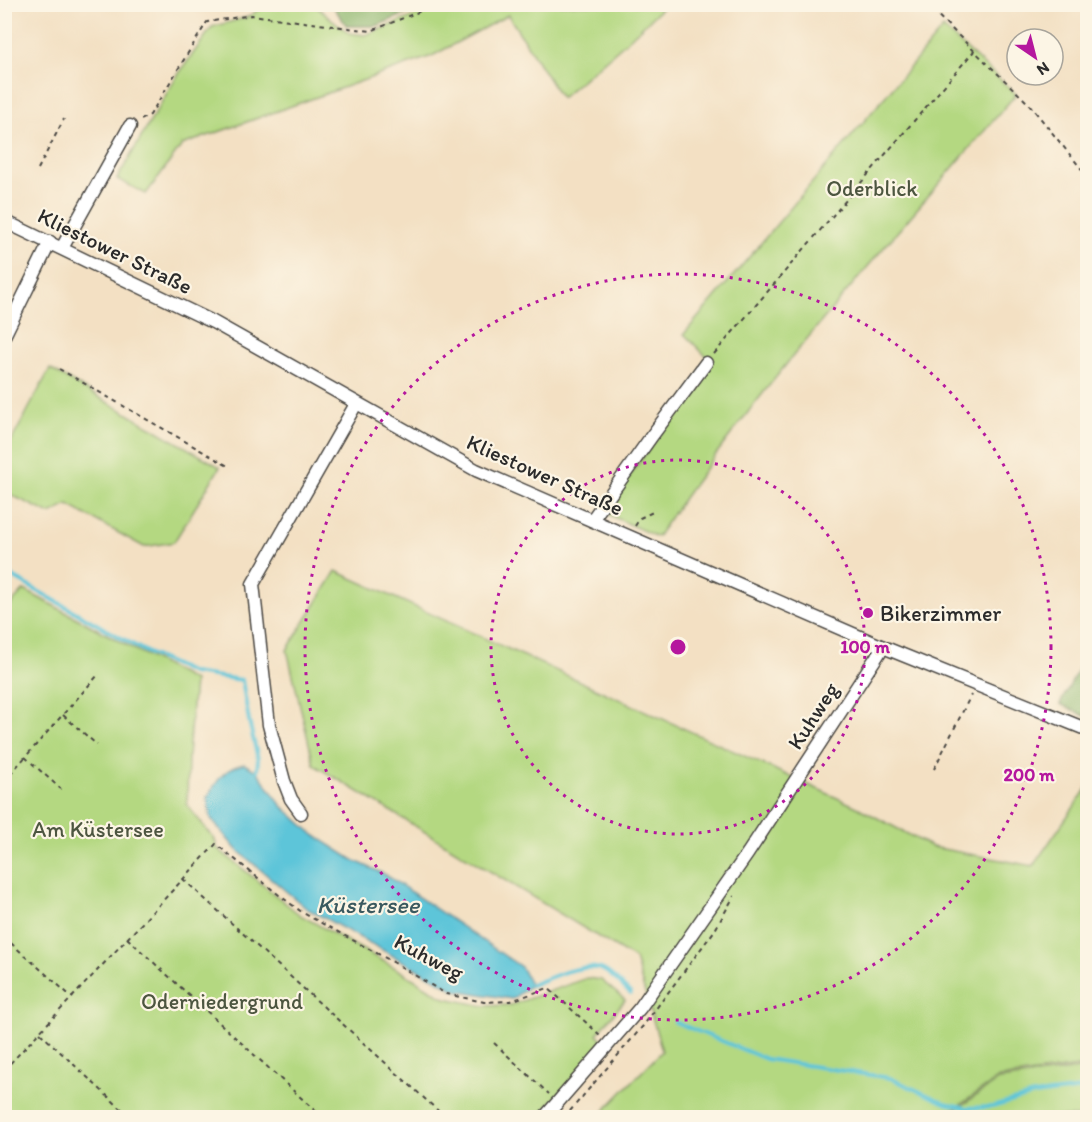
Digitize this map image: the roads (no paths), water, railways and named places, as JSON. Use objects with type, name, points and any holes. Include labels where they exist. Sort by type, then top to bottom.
[{"type":"street","points":[[63,248],[130,126]]},
{"type":"street","name":"Kliestower Straße","points":[[4,221],[213,322],[476,470],[884,647],[1088,730]]},
{"type":"street","points":[[4,336],[50,242]]},
{"type":"street","points":[[592,520],[706,363]]},
{"type":"street","points":[[301,813],[291,799],[269,725],[252,584],[356,404]]},
{"type":"street","name":"Kuhweg","points":[[544,1118],[640,1008],[748,853],[884,647]]},
{"type":"water","name":"Küstersee","points":[[244,764],[257,771],[281,805],[314,835],[353,860],[386,875],[521,967],[531,985],[512,999],[455,990],[306,908],[236,849],[211,819],[207,798],[226,772]]},
{"type":"waterway","points":[[4,572],[148,653],[192,673],[242,680],[258,759],[257,771]]},
{"type":"waterway","points":[[531,985],[568,971],[597,968],[609,973],[631,994]]},
{"type":"waterway","points":[[675,1022],[766,1059],[890,1078],[945,1103],[967,1108],[992,1107],[1034,1095],[1088,1090]]},
{"type":"place","name":"Bikerzimmer","points":[[868,613]]},
{"type":"park label","name":"Oderblick","points":[[872,188]]},
{"type":"park label","name":"Am Küstersee","points":[[98,829]]},
{"type":"park label","name":"Oderniedergrund","points":[[222,1001]]}]
